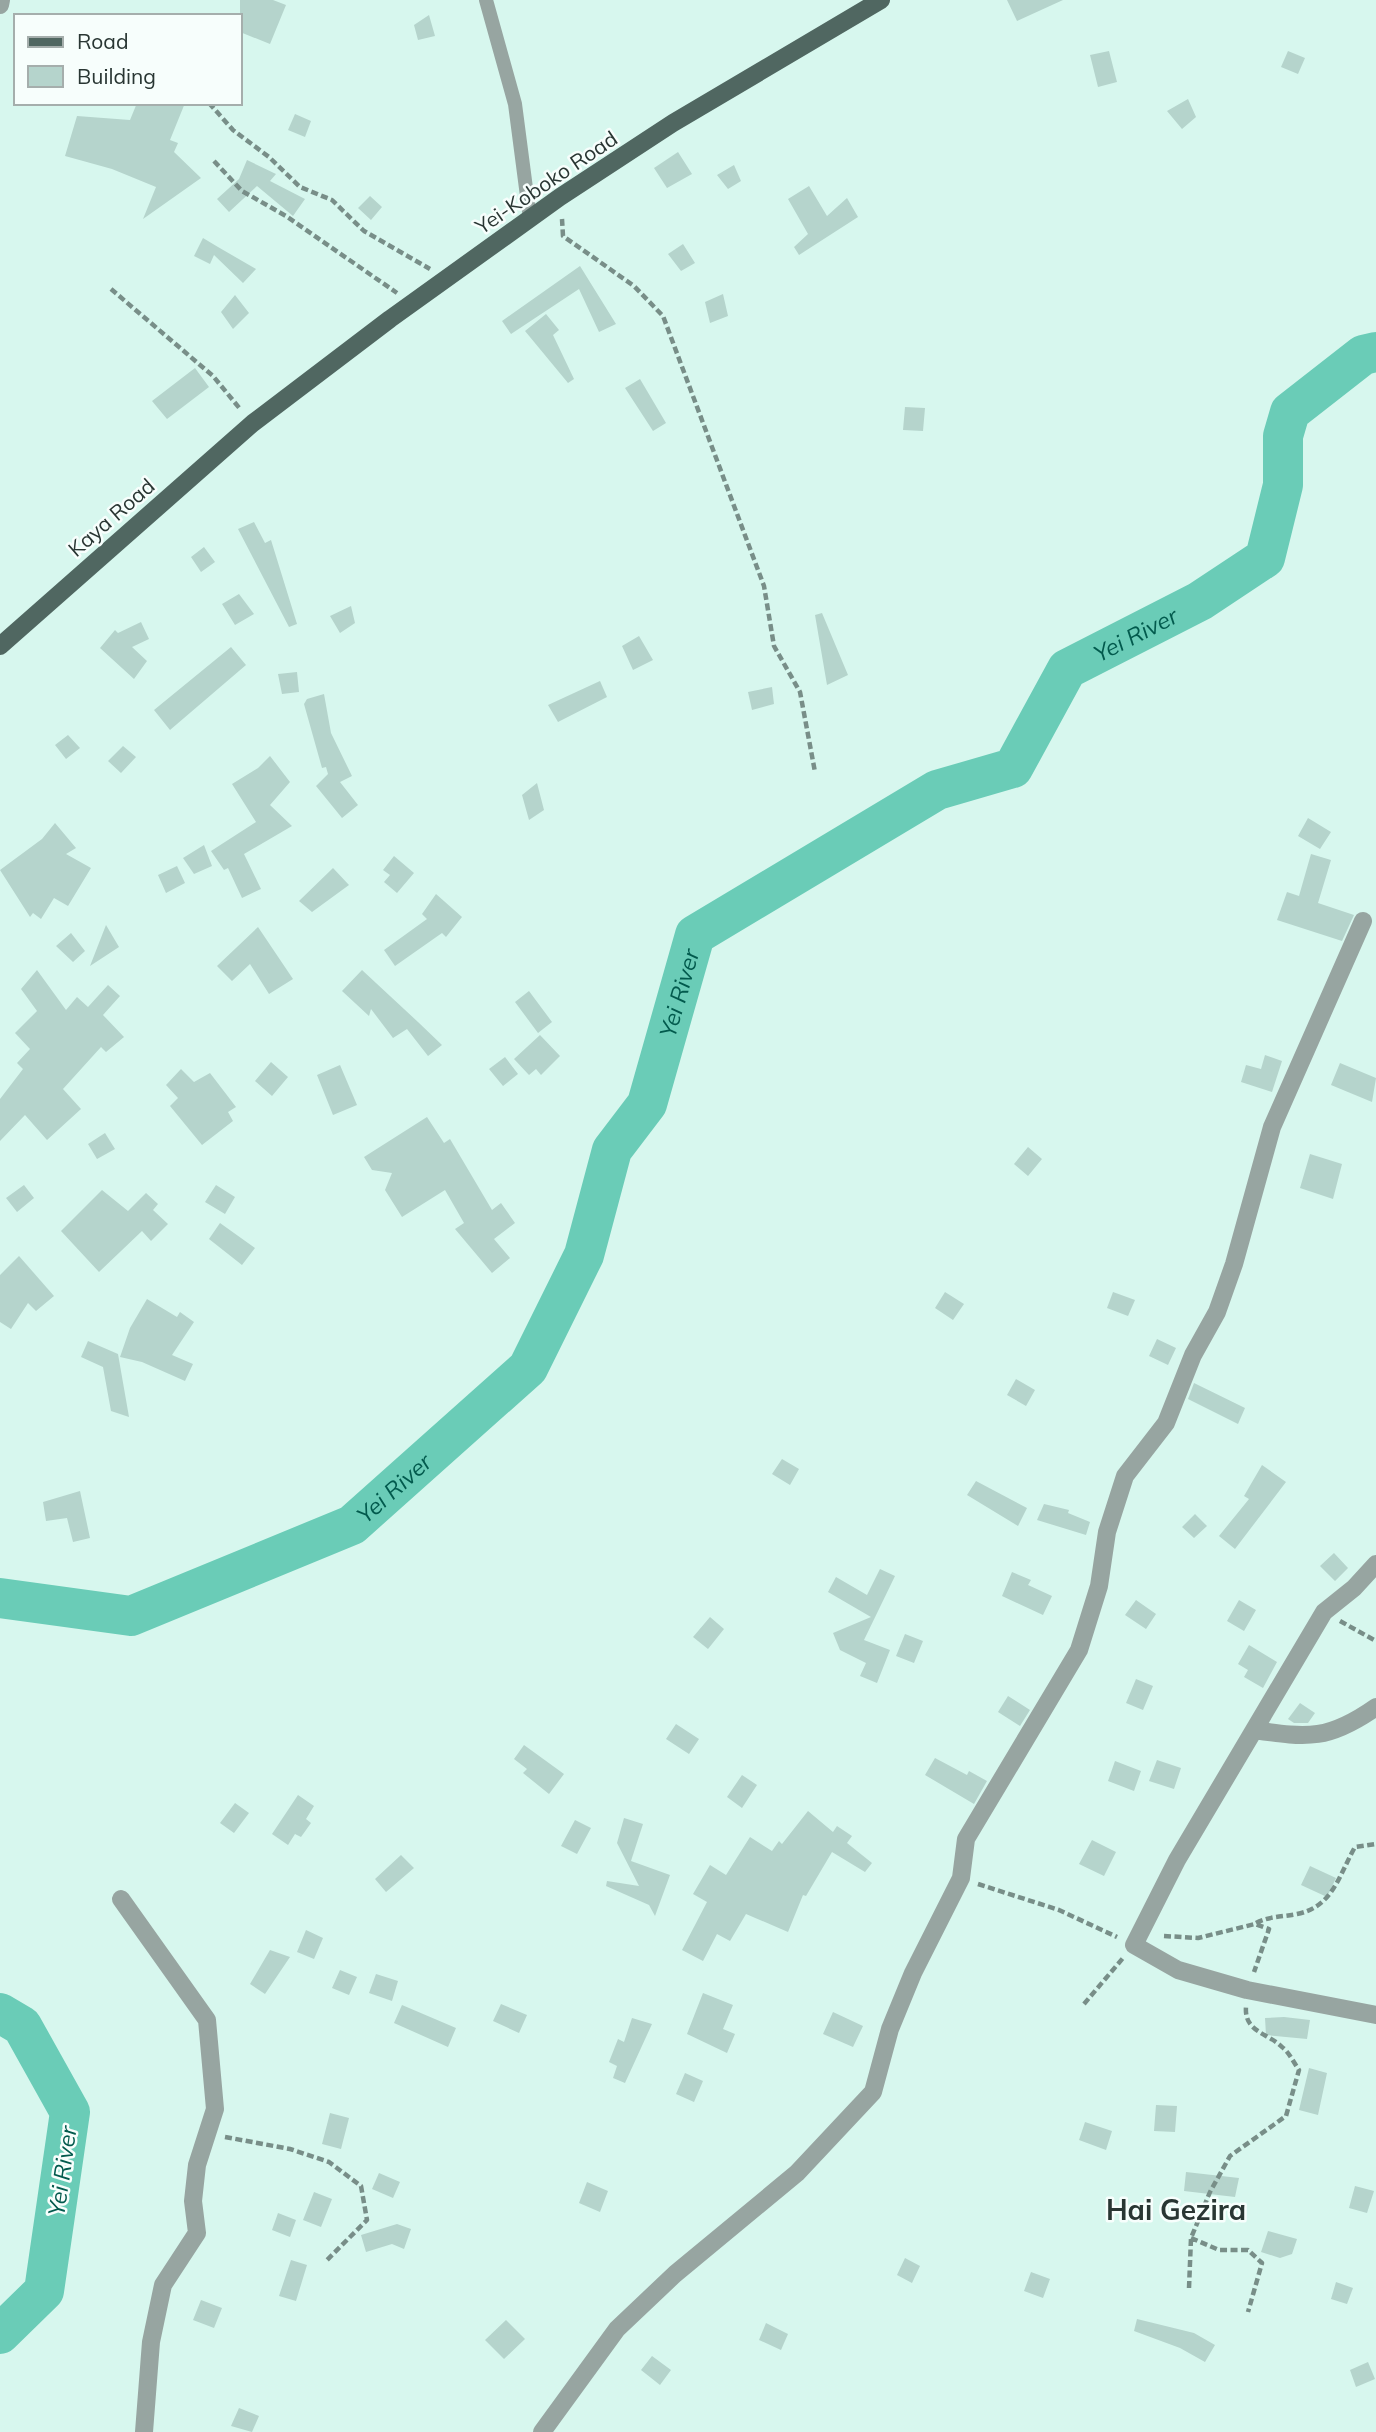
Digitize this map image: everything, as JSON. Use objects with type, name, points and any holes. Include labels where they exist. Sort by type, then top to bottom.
[{"type":"main road","name":"Yei-Koboko Road","points":[[253,423],[412,303],[560,197],[673,124],[881,0]]},
{"type":"main road","name":"Kaya Road","points":[[0,646],[253,423]]},
{"type":"street","points":[[542,2432],[617,2329],[675,2274],[797,2173],[873,2092],[890,2029],[913,1973],[961,1878],[966,1839],[1079,1650],[1098,1586],[1107,1532],[1125,1476],[1166,1423],[1193,1356],[1217,1312],[1234,1264],[1272,1127],[1363,920]]},
{"type":"street","points":[[1376,1564],[1354,1588],[1324,1612],[1177,1860],[1134,1945],[1178,1970],[1247,1990],[1376,2015]]},
{"type":"street","points":[[1254,1730],[1306,1737],[1352,1723],[1376,1707]]},
{"type":"street","points":[[121,1899],[207,2020],[215,2109],[197,2165],[193,2201],[197,2233],[163,2285],[152,2342],[144,2432]]},
{"type":"lane","points":[[486,0],[515,104],[530,219]]},
{"type":"path","points":[[211,105],[233,130],[269,157],[300,187],[332,200],[364,231],[446,279]]},
{"type":"path","points":[[214,161],[242,191],[286,216],[412,303]]},
{"type":"path","points":[[560,197],[563,236],[634,286],[663,316],[764,586],[774,646],[800,692],[815,772]]},
{"type":"path","points":[[111,289],[213,376],[253,423]]},
{"type":"path","points":[[1324,1612],[1376,1641]]},
{"type":"path","points":[[1164,1936],[1198,1938],[1255,1924],[1270,1916],[1297,1914],[1317,1908],[1334,1892],[1355,1847],[1376,1844]]},
{"type":"path","points":[[961,1878],[1059,1910],[1134,1945],[1084,2004]]},
{"type":"path","points":[[1189,2288],[1191,2238],[1230,2156],[1286,2116],[1299,2070],[1282,2046],[1257,2033],[1245,2015],[1247,1990],[1269,1929],[1255,1924]]},
{"type":"path","points":[[207,2133],[290,2149],[329,2162],[361,2186],[367,2220],[326,2261]]},
{"type":"path","points":[[1191,2238],[1219,2250],[1248,2250],[1262,2263],[1248,2312]]},
{"type":"building","points":[[240,0],[273,0],[286,5],[270,44],[242,33]]},
{"type":"building","points":[[1007,0],[1063,0],[1017,21]]},
{"type":"building","points":[[429,15],[435,36],[418,40],[414,25]]},
{"type":"building","points":[[1109,51],[1117,82],[1098,87],[1090,55]]},
{"type":"building","points":[[1288,51],[1305,58],[1298,74],[1281,67]]},
{"type":"building","points":[[1188,99],[1196,117],[1182,129],[1167,111]]},
{"type":"building","points":[[136,105],[184,105],[170,140],[178,143],[174,152],[201,178],[143,219],[156,187],[112,169],[65,156],[77,116],[130,120]]},
{"type":"building","points":[[295,114],[311,121],[305,137],[288,130]]},
{"type":"building","points":[[678,152],[692,174],[667,188],[654,168]]},
{"type":"building","points":[[247,160],[276,174],[270,181],[305,199],[293,216],[257,186],[229,212],[217,199],[239,179]]},
{"type":"building","points":[[734,165],[741,181],[728,189],[717,175]]},
{"type":"building","points":[[809,186],[827,216],[847,198],[858,217],[799,255],[794,247],[808,234],[788,199]]},
{"type":"building","points":[[370,196],[382,207],[371,220],[358,208]]},
{"type":"building","points":[[203,238],[256,269],[243,283],[214,255],[210,264],[194,256]]},
{"type":"building","points":[[683,244],[695,263],[681,271],[668,254]]},
{"type":"building","points":[[580,266],[616,324],[599,332],[579,289],[511,334],[502,321]]},
{"type":"building","points":[[723,294],[728,316],[710,323],[705,302]]},
{"type":"building","points":[[235,295],[249,313],[233,329],[221,312]]},
{"type":"building","points":[[546,314],[559,330],[553,335],[574,379],[568,383],[525,331]]},
{"type":"building","points":[[195,368],[209,387],[167,419],[152,401]]},
{"type":"building","points":[[640,379],[666,423],[653,431],[625,388]]},
{"type":"building","points":[[905,407],[925,408],[923,431],[903,430]]},
{"type":"building","points":[[254,522],[265,543],[271,540],[297,624],[289,627],[238,529]]},
{"type":"building","points":[[204,547],[215,562],[201,572],[191,557]]},
{"type":"building","points":[[239,594],[254,614],[235,625],[222,604]]},
{"type":"building","points":[[351,606],[355,623],[340,633],[330,616]]},
{"type":"building","points":[[822,613],[848,675],[827,685],[815,615]]},
{"type":"building","points":[[141,622],[149,639],[132,647],[147,661],[134,679],[100,648],[115,630],[118,633]]},
{"type":"building","points":[[639,636],[653,660],[633,670],[622,646]]},
{"type":"building","points":[[231,647],[246,665],[170,730],[154,710]]},
{"type":"building","points":[[297,672],[299,692],[282,694],[278,674]]},
{"type":"building","points":[[600,681],[607,697],[558,722],[548,705]]},
{"type":"building","points":[[772,687],[774,704],[752,710],[748,692]]},
{"type":"building","points":[[324,694],[331,733],[352,776],[340,782],[358,805],[342,818],[316,786],[328,774],[326,767],[322,768],[304,704],[307,699]]},
{"type":"building","points":[[68,735],[80,748],[66,759],[55,745]]},
{"type":"building","points":[[123,746],[136,757],[121,773],[108,761]]},
{"type":"building","points":[[270,756],[290,782],[270,805],[292,826],[244,854],[261,889],[242,898],[228,868],[224,870],[211,851],[256,822],[232,784],[258,768]]},
{"type":"building","points":[[537,783],[544,810],[529,820],[522,795]]},
{"type":"building","points":[[1308,818],[1331,832],[1320,849],[1298,836]]},
{"type":"building","points":[[55,823],[76,848],[66,854],[91,868],[68,906],[54,898],[41,919],[33,913],[30,917],[0,870],[42,839]]},
{"type":"building","points":[[204,845],[212,866],[194,874],[183,858]]},
{"type":"building","points":[[1311,854],[1331,860],[1318,903],[1354,915],[1342,941],[1277,920],[1287,892],[1299,896]]},
{"type":"building","points":[[394,856],[414,873],[397,893],[384,882],[390,875],[383,870]]},
{"type":"building","points":[[177,866],[185,883],[166,893],[158,875]]},
{"type":"building","points":[[333,868],[349,885],[312,912],[299,901]]},
{"type":"building","points":[[436,894],[462,917],[446,937],[442,933],[395,966],[384,950],[427,919],[422,914]]},
{"type":"building","points":[[106,925],[119,947],[90,966]]},
{"type":"building","points":[[258,927],[293,979],[269,994],[250,964],[232,981],[217,966]]},
{"type":"building","points":[[71,933],[85,951],[73,962],[56,946]]},
{"type":"building","points":[[37,970],[66,1010],[77,997],[88,1007],[108,985],[120,996],[103,1015],[124,1037],[106,1052],[101,1047],[63,1089],[81,1109],[47,1140],[25,1115],[0,1141],[0,1099],[23,1069],[17,1063],[30,1049],[15,1033],[37,1011],[21,989]]},
{"type":"building","points":[[362,970],[442,1045],[428,1056],[407,1029],[393,1038],[371,1009],[369,1016],[342,991]]},
{"type":"building","points":[[529,991],[552,1022],[538,1033],[515,1002]]},
{"type":"building","points":[[540,1035],[560,1056],[541,1075],[536,1069],[529,1075],[514,1059]]},
{"type":"building","points":[[1265,1055],[1282,1061],[1272,1092],[1241,1082],[1246,1065],[1261,1069]]},
{"type":"building","points":[[505,1057],[518,1074],[503,1086],[489,1069]]},
{"type":"building","points":[[271,1062],[288,1077],[272,1096],[255,1081]]},
{"type":"building","points":[[1340,1063],[1376,1078],[1372,1102],[1331,1085]]},
{"type":"building","points":[[340,1065],[357,1105],[333,1115],[317,1075]]},
{"type":"building","points":[[181,1069],[194,1082],[210,1073],[236,1107],[228,1112],[233,1121],[202,1145],[170,1106],[178,1098],[166,1085]]},
{"type":"building","points":[[427,1117],[444,1143],[450,1139],[492,1210],[501,1203],[515,1223],[494,1239],[510,1258],[492,1273],[455,1229],[464,1223],[445,1190],[402,1217],[385,1190],[392,1173],[372,1170],[364,1157]]},
{"type":"building","points":[[105,1133],[115,1149],[97,1159],[88,1144]]},
{"type":"building","points":[[1028,1147],[1042,1159],[1028,1176],[1014,1164]]},
{"type":"building","points":[[1310,1154],[1342,1164],[1333,1199],[1300,1188]]},
{"type":"building","points":[[24,1185],[34,1198],[17,1212],[6,1198]]},
{"type":"building","points":[[216,1185],[235,1197],[225,1214],[205,1202]]},
{"type":"building","points":[[102,1190],[128,1211],[146,1193],[158,1204],[153,1210],[168,1224],[151,1241],[142,1231],[99,1272],[61,1231]]},
{"type":"building","points":[[220,1223],[255,1248],[242,1265],[209,1239]]},
{"type":"building","points":[[19,1256],[54,1296],[36,1311],[28,1303],[11,1329],[0,1322],[0,1275]]},
{"type":"building","points":[[945,1292],[964,1304],[953,1320],[935,1308]]},
{"type":"building","points":[[1113,1292],[1135,1300],[1128,1316],[1107,1308]]},
{"type":"building","points":[[147,1299],[177,1317],[180,1312],[194,1322],[172,1355],[193,1364],[185,1381],[142,1362],[120,1357],[130,1328]]},
{"type":"building","points":[[1157,1339],[1176,1348],[1168,1365],[1149,1356]]},
{"type":"building","points":[[88,1341],[118,1354],[129,1417],[111,1411],[103,1367],[81,1357]]},
{"type":"building","points":[[1016,1379],[1035,1390],[1026,1406],[1007,1395]]},
{"type":"building","points":[[1194,1383],[1245,1408],[1238,1424],[1188,1399]]},
{"type":"building","points":[[782,1459],[799,1469],[790,1485],[772,1474]]},
{"type":"building","points":[[1262,1465],[1286,1482],[1235,1549],[1219,1536],[1249,1499],[1244,1496]]},
{"type":"building","points":[[976,1481],[1027,1508],[1018,1526],[967,1495]]},
{"type":"building","points":[[80,1491],[90,1538],[73,1542],[67,1518],[46,1521],[43,1502]]},
{"type":"building","points":[[1044,1504],[1069,1510],[1068,1513],[1090,1522],[1086,1535],[1037,1520]]},
{"type":"building","points":[[1195,1514],[1207,1526],[1194,1538],[1182,1527]]},
{"type":"building","points":[[1334,1553],[1348,1568],[1335,1581],[1320,1566]]},
{"type":"building","points":[[880,1569],[895,1576],[864,1640],[890,1650],[877,1683],[860,1676],[866,1663],[840,1650],[833,1633],[871,1617],[828,1592],[836,1577],[867,1595]]},
{"type":"building","points":[[1012,1572],[1031,1580],[1028,1585],[1052,1596],[1043,1615],[1002,1596]]},
{"type":"building","points":[[1136,1600],[1156,1614],[1146,1629],[1125,1615]]},
{"type":"building","points":[[1239,1600],[1256,1610],[1244,1631],[1227,1621]]},
{"type":"building","points":[[710,1617],[724,1629],[708,1649],[693,1637]]},
{"type":"building","points":[[905,1634],[923,1641],[914,1663],[896,1656]]},
{"type":"building","points":[[1249,1645],[1277,1662],[1263,1688],[1244,1677],[1248,1670],[1238,1664]]},
{"type":"building","points":[[1136,1679],[1153,1686],[1143,1710],[1126,1703]]},
{"type":"building","points":[[1008,1696],[1030,1710],[1020,1726],[998,1712]]},
{"type":"building","points":[[1300,1703],[1315,1713],[1308,1723],[1294,1723],[1288,1719]]},
{"type":"building","points":[[676,1724],[699,1739],[689,1754],[666,1739]]},
{"type":"building","points":[[524,1745],[564,1774],[549,1794],[523,1773],[527,1769],[514,1759]]},
{"type":"building","points":[[935,1758],[967,1775],[969,1771],[987,1781],[974,1804],[925,1775]]},
{"type":"building","points":[[1157,1760],[1181,1768],[1174,1789],[1149,1781]]},
{"type":"building","points":[[1115,1761],[1141,1771],[1134,1791],[1108,1781]]},
{"type":"building","points":[[742,1775],[757,1785],[742,1808],[727,1797]]},
{"type":"building","points":[[298,1795],[314,1806],[306,1819],[311,1823],[301,1837],[295,1834],[288,1845],[272,1834]]},
{"type":"building","points":[[235,1803],[249,1813],[234,1833],[220,1823]]},
{"type":"building","points":[[808,1811],[833,1832],[837,1826],[852,1836],[847,1843],[872,1863],[865,1872],[832,1852],[806,1896],[803,1895],[788,1932],[746,1914],[730,1941],[717,1934],[703,1961],[682,1950],[707,1902],[693,1894],[710,1865],[726,1875],[750,1837],[772,1851],[779,1841],[782,1844]]},
{"type":"building","points":[[624,1818],[643,1824],[631,1861],[670,1875],[655,1916],[649,1905],[606,1886],[607,1881],[639,1886],[617,1843]]},
{"type":"building","points":[[575,1820],[591,1828],[577,1854],[561,1846]]},
{"type":"building","points":[[1092,1840],[1116,1852],[1104,1876],[1079,1864]]},
{"type":"building","points":[[401,1855],[414,1868],[386,1892],[375,1879]]},
{"type":"building","points":[[1310,1866],[1336,1878],[1327,1897],[1301,1885]]},
{"type":"building","points":[[306,1930],[323,1938],[314,1959],[297,1952]]},
{"type":"building","points":[[270,1950],[290,1957],[265,1994],[250,1984]]},
{"type":"building","points":[[340,1970],[357,1977],[349,1995],[332,1988]]},
{"type":"building","points":[[376,1974],[398,1981],[392,2001],[369,1993]]},
{"type":"building","points":[[703,1993],[733,2005],[723,2029],[735,2034],[727,2053],[687,2034]]},
{"type":"building","points":[[501,2004],[527,2015],[519,2033],[493,2021]]},
{"type":"building","points":[[402,2005],[456,2028],[448,2047],[394,2023]]},
{"type":"building","points":[[833,2012],[863,2026],[853,2047],[823,2034]]},
{"type":"building","points":[[632,2018],[652,2024],[625,2083],[613,2078],[617,2066],[609,2062],[618,2039],[624,2042]]},
{"type":"building","points":[[1265,2018],[1310,2020],[1307,2039],[1266,2035]]},
{"type":"building","points":[[1309,2068],[1327,2073],[1318,2115],[1299,2110]]},
{"type":"building","points":[[685,2073],[703,2081],[694,2102],[676,2094]]},
{"type":"building","points":[[1156,2105],[1177,2106],[1175,2132],[1154,2131]]},
{"type":"building","points":[[330,2113],[349,2118],[341,2149],[322,2144]]},
{"type":"building","points":[[1085,2122],[1112,2131],[1106,2150],[1079,2140]]},
{"type":"building","points":[[1186,2172],[1239,2178],[1235,2197],[1184,2191]]},
{"type":"building","points":[[379,2173],[400,2182],[393,2198],[372,2189]]},
{"type":"building","points":[[587,2182],[608,2191],[600,2212],[579,2203]]},
{"type":"building","points":[[1355,2186],[1374,2191],[1367,2213],[1349,2208]]},
{"type":"building","points":[[314,2192],[332,2199],[321,2227],[303,2220]]},
{"type":"building","points":[[278,2213],[296,2220],[290,2237],[272,2230]]},
{"type":"building","points":[[397,2224],[411,2229],[404,2249],[392,2244],[366,2252],[361,2235]]},
{"type":"building","points":[[1268,2231],[1297,2239],[1292,2254],[1280,2258],[1261,2252]]},
{"type":"building","points":[[905,2258],[920,2266],[912,2283],[897,2275]]},
{"type":"building","points":[[291,2260],[307,2265],[296,2301],[279,2296]]},
{"type":"building","points":[[1031,2272],[1050,2279],[1043,2298],[1024,2291]]},
{"type":"building","points":[[1336,2282],[1353,2288],[1347,2304],[1331,2299]]},
{"type":"building","points":[[201,2300],[222,2308],[214,2328],[193,2320]]},
{"type":"building","points":[[1137,2319],[1194,2333],[1215,2345],[1205,2362],[1180,2348],[1134,2331]]},
{"type":"building","points":[[506,2320],[525,2339],[504,2359],[485,2340]]},
{"type":"building","points":[[766,2323],[788,2334],[781,2350],[759,2340]]},
{"type":"building","points":[[652,2356],[671,2370],[660,2385],[641,2370]]},
{"type":"building","points":[[1368,2362],[1375,2379],[1356,2387],[1350,2370]]},
{"type":"building","points":[[239,2408],[259,2416],[252,2432],[231,2426]]},
{"type":"waterway","name":"Yei River","points":[[0,1598],[131,1616],[352,1525],[528,1368],[584,1255],[612,1150],[647,1104],[695,935],[937,790],[1013,768],[1067,669],[1200,601],[1265,558],[1283,485],[1283,436],[1290,412],[1363,355],[1376,352]]},
{"type":"waterway","name":"Yei River","points":[[0,2013],[22,2026],[70,2112],[44,2291],[0,2334]]},
{"type":"district","name":"Hai Gezira","points":[[1176,2209]]}]
